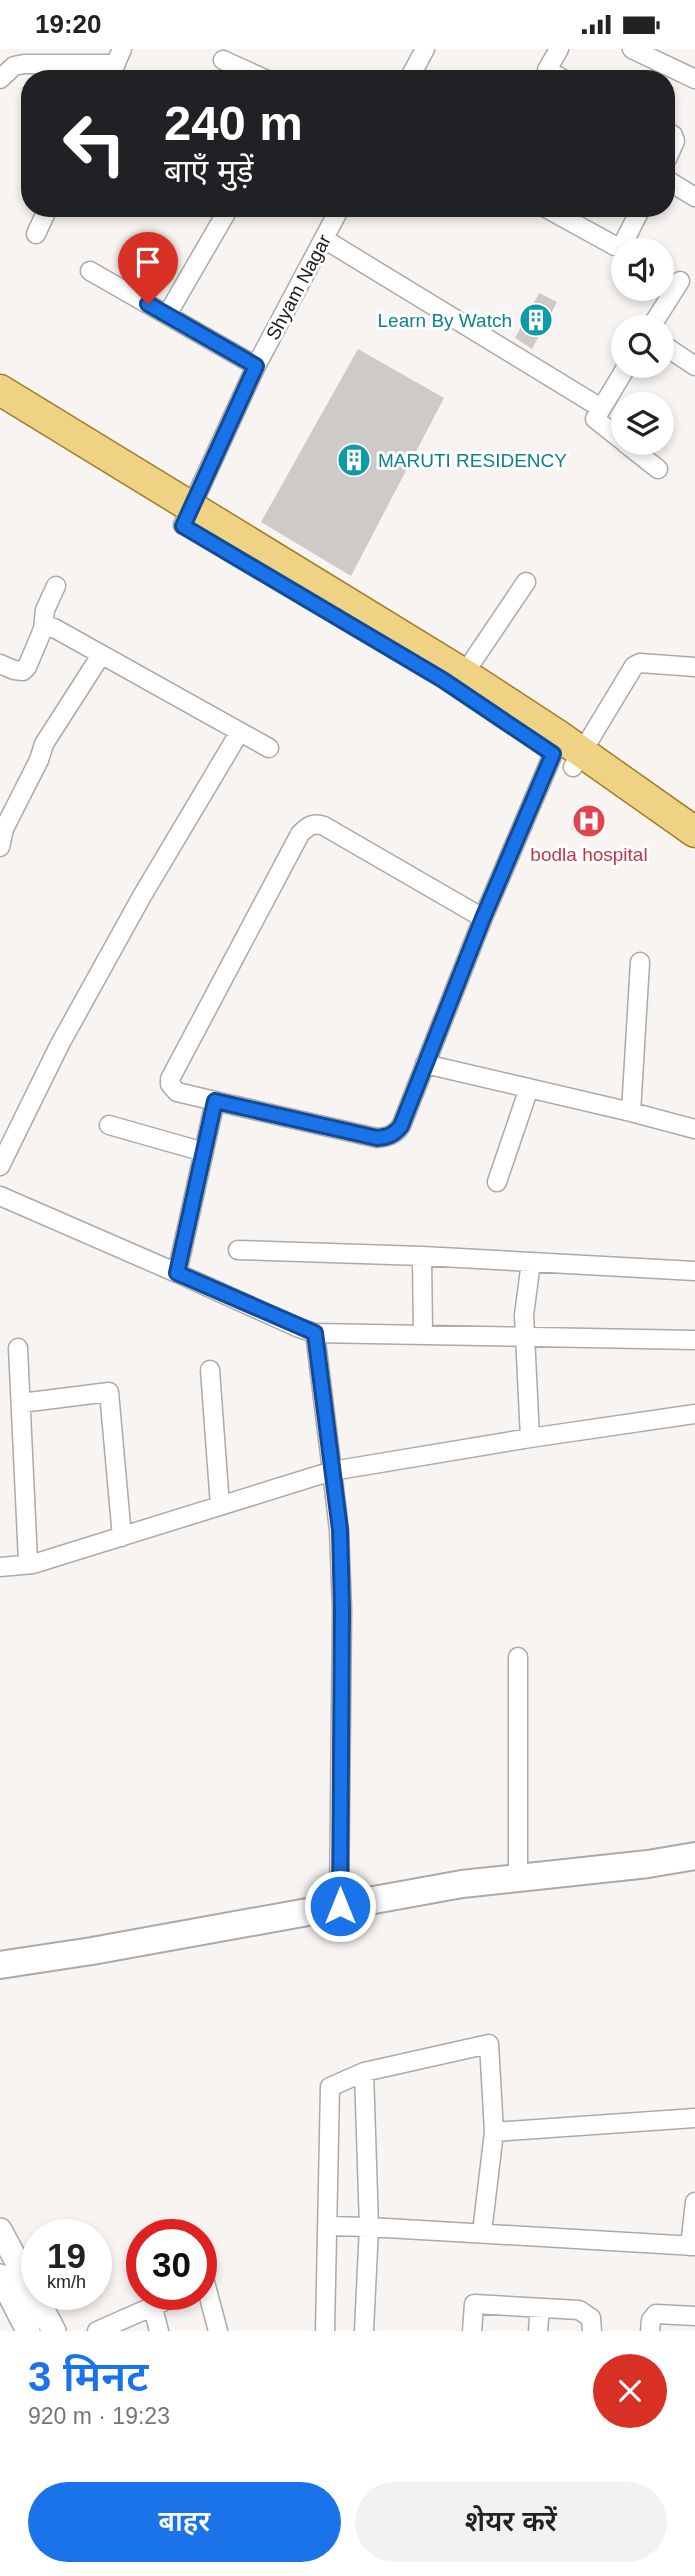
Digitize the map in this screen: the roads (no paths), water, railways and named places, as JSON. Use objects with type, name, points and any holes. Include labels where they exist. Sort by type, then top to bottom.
[{"type":"main road","points":[[0,390],[187,517]]},
{"type":"main road","points":[[0,414],[187,517],[425,660],[695,832]]},
{"type":"main road","points":[[425,660],[464,674],[695,851]]},
{"type":"main road","points":[[0,1965],[462,1884],[695,1856]]},
{"type":"street","points":[[414,70],[425,49]]},
{"type":"street","points":[[553,70],[559,49]]},
{"type":"street","points":[[632,49],[695,79]]},
{"type":"street","points":[[223,60],[245,70]]},
{"type":"street","points":[[0,79],[14,66],[24,64],[116,64]]},
{"type":"street","points":[[675,185],[695,197]]},
{"type":"street","points":[[36,234],[44,217]]},
{"type":"street","points":[[167,314],[224,217]]},
{"type":"street","name":"Shyam Nagar","points":[[187,517],[256,366],[335,217]]},
{"type":"street","points":[[562,217],[615,246],[624,242],[636,217]]},
{"type":"street","points":[[324,239],[601,408]]},
{"type":"street","points":[[90,271],[256,366]]},
{"type":"street","points":[[659,315],[680,281]]},
{"type":"street","points":[[674,352],[695,366]]},
{"type":"street","points":[[611,432],[595,419],[620,378]]},
{"type":"street","points":[[640,455],[658,469]]},
{"type":"street","points":[[464,674],[526,582]]},
{"type":"street","points":[[0,664],[23,671],[43,629],[45,610],[56,586]]},
{"type":"street","points":[[43,629],[54,628],[269,748]]},
{"type":"street","points":[[1,833],[39,760],[48,736],[101,655]]},
{"type":"street","points":[[483,918],[324,826],[309,826],[300,834],[170,1079],[170,1084],[177,1093],[377,1138],[396,1133],[483,918],[568,753],[634,666],[640,663],[695,667]]},
{"type":"street","points":[[0,1166],[60,1044],[142,896],[239,733]]},
{"type":"street","points":[[631,1112],[640,962]]},
{"type":"street","points":[[425,1064],[695,1129]]},
{"type":"street","points":[[497,1182],[528,1088]]},
{"type":"street","points":[[177,1273],[215,1101]]},
{"type":"street","points":[[109,1125],[204,1152]]},
{"type":"street","points":[[0,1196],[315,1333],[695,1340]]},
{"type":"street","points":[[238,1250],[695,1271]]},
{"type":"street","points":[[422,1257],[423,1335]]},
{"type":"street","points":[[530,1438],[525,1306],[531,1262]]},
{"type":"street","points":[[315,1333],[340,1530],[340,1906]]},
{"type":"street","points":[[18,1348],[28,1561],[33,1565]]},
{"type":"street","points":[[210,1370],[220,1506]]},
{"type":"street","points":[[21,1403],[109,1392],[122,1537]]},
{"type":"street","points":[[0,1567],[33,1565],[332,1471],[695,1414]]},
{"type":"street","points":[[518,1657],[518,1879]]},
{"type":"street","points":[[325,2331],[330,2087],[364,2072],[489,2044],[494,2132],[482,2232]]},
{"type":"street","points":[[364,2072],[369,2227],[364,2331]]},
{"type":"street","points":[[494,2132],[695,2118]]},
{"type":"street","points":[[327,2226],[482,2232],[692,2246],[695,2202]]},
{"type":"street","points":[[0,2231],[54,2331]]},
{"type":"street","points":[[0,2276],[28,2331]]},
{"type":"street","points":[[472,2331],[474,2304],[583,2312],[591,2318],[592,2331]]},
{"type":"street","points":[[538,2331],[540,2308]]},
{"type":"street","points":[[97,2331],[148,2310]]},
{"type":"street","points":[[154,2310],[159,2331]]},
{"type":"street","points":[[212,2310],[218,2331]]},
{"type":"street","points":[[650,2331],[651,2320],[656,2314],[695,2316]]},
{"type":"place","name":"Learn By Watch","points":[[536,320]]},
{"type":"place","name":"MARUTI RESIDENCY","points":[[354,460]]},
{"type":"place","name":"bodla hospital","points":[[589,821]]}]
